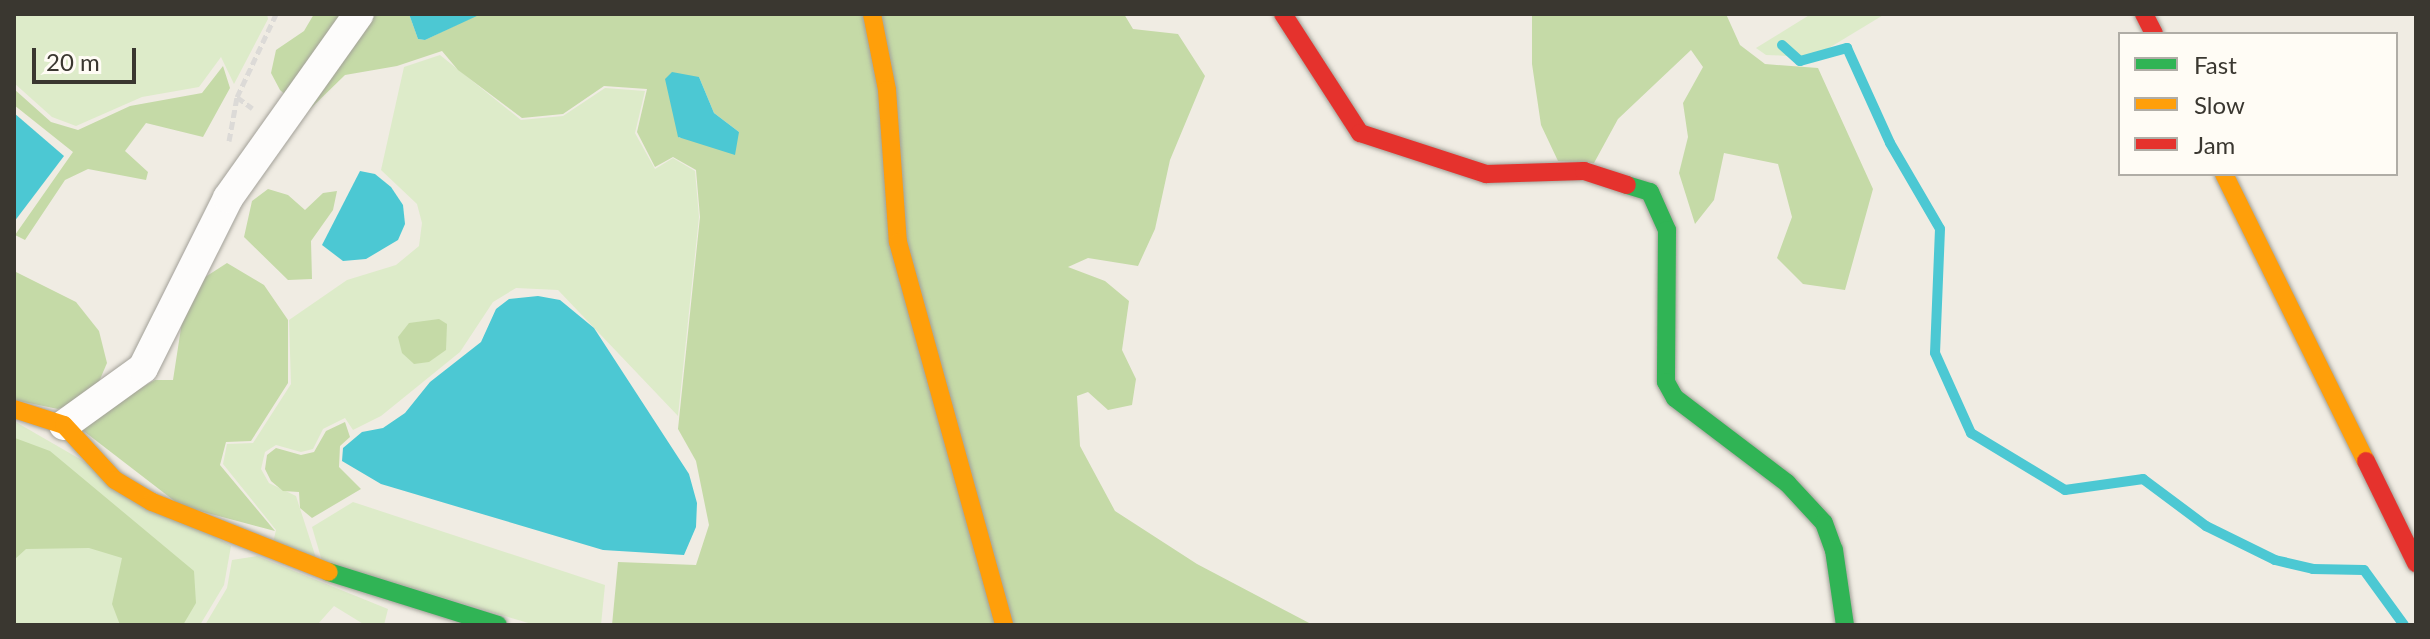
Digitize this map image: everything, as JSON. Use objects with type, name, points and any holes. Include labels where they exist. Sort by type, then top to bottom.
[{"type":"street","points":[[64,425],[113,395],[143,368],[228,198],[359,14]]},
{"type":"street","points":[[872,14],[887,90],[898,242],[1004,625]]},
{"type":"street","points":[[1283,14],[1360,133],[1486,174],[1584,171],[1650,192],[1667,230],[1666,382],[1675,398],[1787,483],[1824,523],[1834,550],[1845,625]]},
{"type":"street","points":[[2144,14],[2153,32]]},
{"type":"street","points":[[2225,176],[2416,563]]},
{"type":"street","points":[[14,409],[64,425],[115,480],[152,502],[299,563],[498,625]]},
{"type":"path","points":[[228,146],[237,97],[276,14]]},
{"type":"green space","points":[[14,14],[267,14],[268,19],[234,84],[221,57],[199,87],[142,97],[76,126],[52,117],[14,83]]},
{"type":"green space","points":[[314,14],[409,14],[418,39],[425,40],[479,14],[1124,14],[1133,29],[1178,34],[1205,76],[1170,160],[1155,229],[1138,266],[1088,258],[1068,267],[1105,281],[1129,301],[1122,350],[1136,379],[1132,405],[1108,410],[1088,392],[1077,396],[1080,446],[1115,511],[1197,564],[1313,625],[612,625],[618,562],[696,565],[709,525],[696,461],[678,429],[700,217],[696,170],[673,157],[655,167],[637,132],[647,89],[604,86],[563,114],[522,118],[458,70],[442,51],[397,66],[345,75],[306,113],[280,90],[271,73],[276,50],[304,31]],"holes":[[[699,77],[714,113],[739,132],[679,138]]]},
{"type":"green space","points":[[1532,14],[1726,14],[1740,45],[1765,64],[1818,68],[1873,189],[1845,290],[1803,284],[1777,258],[1792,217],[1778,164],[1724,153],[1714,200],[1695,224],[1679,173],[1688,137],[1683,103],[1703,67],[1691,50],[1618,119],[1594,163],[1558,161],[1541,125],[1532,64]]},
{"type":"green space","points":[[1811,14],[1885,14],[1814,57],[1766,55],[1756,48]]},
{"type":"green space","points":[[440,55],[521,120],[563,116],[605,88],[645,91],[635,133],[655,169],[673,158],[695,171],[699,217],[678,416],[558,290],[516,288],[493,302],[460,352],[381,416],[353,430],[345,418],[323,429],[313,449],[301,452],[276,445],[265,452],[261,469],[269,483],[296,496],[316,558],[273,543],[276,530],[223,464],[227,444],[253,443],[291,384],[289,320],[347,280],[396,265],[419,246],[422,223],[417,204],[381,170],[404,67]]},
{"type":"green space","points":[[223,66],[230,88],[203,137],[146,123],[125,151],[148,172],[146,180],[88,169],[65,180],[25,240],[15,235],[73,152],[14,105],[14,89],[51,122],[78,130],[130,106],[202,93]]},
{"type":"green space","points":[[268,189],[288,195],[305,210],[323,193],[337,191],[333,210],[311,241],[312,279],[288,280],[244,237],[252,201]]},
{"type":"green space","points":[[227,263],[264,285],[288,320],[288,383],[251,441],[226,442],[220,465],[275,531],[181,506],[81,429],[93,415],[155,380],[173,380],[183,315],[199,281]]},
{"type":"green space","points":[[14,271],[76,302],[99,331],[107,363],[92,398],[58,409],[14,400]]},
{"type":"green space","points":[[439,319],[447,324],[446,350],[429,362],[414,364],[402,353],[398,337],[409,323]]},
{"type":"green space","points":[[14,421],[231,546],[224,585],[200,625],[14,625]]},
{"type":"green space","points":[[345,422],[350,437],[340,446],[339,467],[361,489],[312,518],[300,508],[299,492],[283,491],[271,481],[265,469],[267,455],[276,448],[301,455],[314,452],[326,431]]},
{"type":"green space","points":[[15,438],[50,451],[194,571],[196,603],[183,625],[120,625],[112,604],[122,558],[89,548],[26,549],[14,560]]},
{"type":"green space","points":[[353,502],[605,585],[601,625],[535,625],[322,561],[312,527]]},
{"type":"green space","points":[[257,556],[388,609],[384,625],[365,625],[334,606],[317,625],[205,625],[227,588],[232,560]]},
{"type":"water","points":[[409,14],[479,15],[425,40],[418,39]]},
{"type":"water","points":[[672,72],[699,77],[714,113],[739,132],[735,155],[678,137],[665,79]]},
{"type":"water","points":[[14,113],[64,156],[14,222]]},
{"type":"water","points":[[360,171],[375,174],[391,187],[403,205],[405,224],[398,240],[366,259],[343,261],[322,245]]},
{"type":"water","points":[[538,296],[560,300],[594,328],[689,474],[697,503],[696,527],[684,555],[603,550],[381,484],[342,461],[343,448],[362,432],[383,428],[405,413],[430,382],[481,342],[496,309],[509,299]]},
{"type":"waterway","points":[[1782,45],[1800,61],[1847,48],[1890,143],[1940,229],[1935,353],[1971,433],[2065,490],[2143,479],[2206,526],[2275,560],[2313,569],[2364,570],[2404,625]]},
{"type":"traffic: fast","points":[[1627,185],[1650,192],[1667,230],[1666,382],[1675,398],[1787,483],[1824,523],[1834,550],[1845,625]]},
{"type":"traffic: fast","points":[[329,572],[498,625]]},
{"type":"traffic: slow","points":[[872,14],[887,90],[898,242],[1004,625]]},
{"type":"traffic: slow","points":[[2225,176],[2366,461]]},
{"type":"traffic: slow","points":[[14,409],[64,425],[115,480],[152,502],[329,572]]},
{"type":"traffic: jam","points":[[1283,14],[1360,133],[1486,174],[1584,171],[1627,185]]},
{"type":"traffic: jam","points":[[2144,14],[2153,32]]},
{"type":"traffic: jam","points":[[2366,461],[2416,563]]}]
